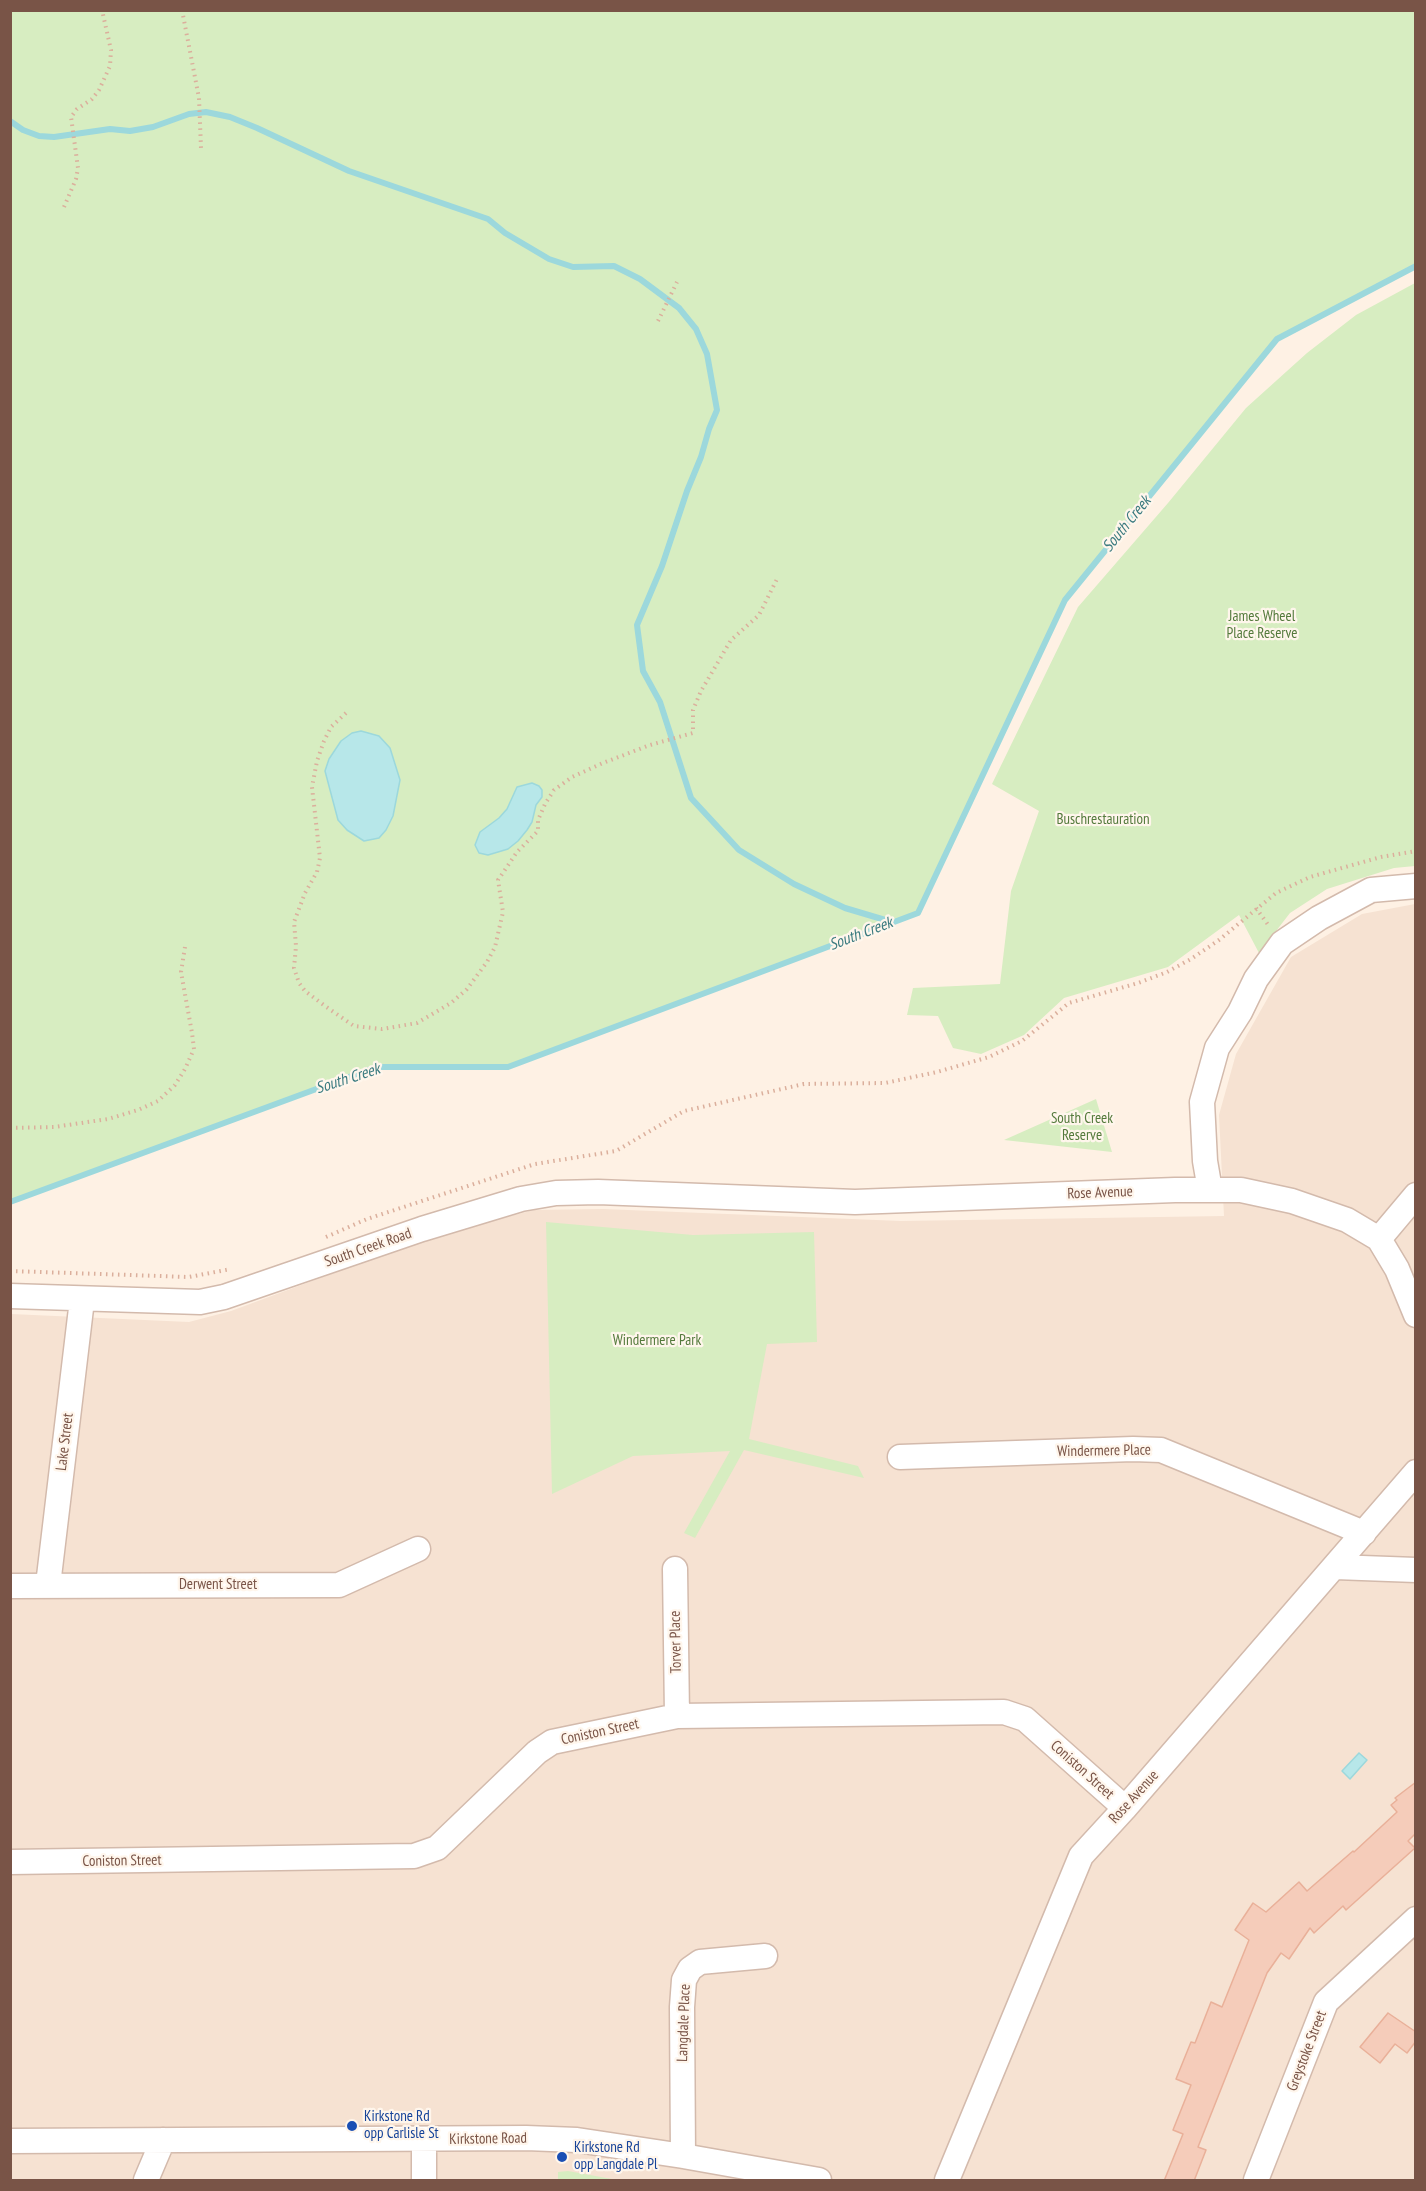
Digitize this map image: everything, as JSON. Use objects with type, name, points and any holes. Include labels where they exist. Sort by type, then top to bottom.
[{"type":"street","points":[[1209,1190],[1202,1102],[1217,1048],[1240,1012],[1256,979],[1282,943],[1318,918],[1371,890],[1416,886]]},
{"type":"street","name":"Rose Avenue","points":[[726,1196],[855,1202],[1240,1190],[1292,1201],[1347,1220],[1379,1239],[1397,1269],[1416,1315]]},
{"type":"street","name":"South Creek Road","points":[[10,1296],[200,1302],[224,1297],[422,1229],[521,1199],[556,1193],[598,1192],[726,1196]]},
{"type":"street","points":[[1379,1239],[1416,1195]]},
{"type":"street","name":"Lake Street","points":[[48,1585],[82,1300]]},
{"type":"street","name":"Windermere Place","points":[[900,1457],[1161,1450],[1364,1533]]},
{"type":"street","name":"Rose Avenue","points":[[947,2181],[1081,1856],[1125,1809],[1416,1472]]},
{"type":"street","name":"Derwent Street","points":[[10,1586],[339,1585],[418,1549]]},
{"type":"street","points":[[1335,1567],[1416,1570]]},
{"type":"street","name":"Torver Place","points":[[675,1569],[677,1716]]},
{"type":"street","name":"Coniston Street","points":[[10,1862],[414,1856],[437,1848],[537,1752],[552,1742],[677,1716],[1004,1712],[1025,1719],[1125,1809]]},
{"type":"street","name":"Greystoke Street","points":[[1256,2181],[1326,2002],[1416,1919]]},
{"type":"street","name":"Langdale Place","points":[[683,2156],[682,2007],[684,1980],[690,1969],[700,1962],[765,1956]]},
{"type":"street","name":"Kirkstone Road","points":[[10,2141],[526,2138],[577,2140],[683,2156],[819,2181]]},
{"type":"street","points":[[146,2181],[162,2140]]},
{"type":"street","points":[[424,2140],[424,2181]]},
{"type":"path","points":[[64,207],[76,179],[78,168],[71,117],[77,109],[92,99],[110,66],[111,50],[102,10]]},
{"type":"path","points":[[182,10],[199,98],[201,148]]},
{"type":"path","points":[[658,321],[677,282]]},
{"type":"path","points":[[346,713],[324,741],[317,761],[312,787],[320,858],[317,872],[305,893],[294,922],[296,946],[294,968],[298,983],[325,1006],[354,1026],[382,1029],[417,1023],[451,1003],[467,988],[487,962],[495,947],[502,920],[498,880],[517,852],[538,831],[541,812],[554,790],[572,777],[650,745],[693,734],[693,710],[701,691],[731,640],[759,615],[777,579]]},
{"type":"path","points":[[319,1240],[367,1219],[535,1164],[616,1151],[684,1111],[804,1084],[885,1083],[937,1072],[989,1057],[1022,1041],[1069,1003],[1138,983],[1167,972],[1191,959],[1219,940],[1276,893],[1310,877],[1381,857],[1416,851]]},
{"type":"path","points":[[10,1128],[54,1127],[108,1119],[158,1101],[175,1085],[194,1049],[181,972],[185,947]]},
{"type":"path","points":[[10,1271],[189,1277],[232,1269]]},
{"type":"shaded area","points":[[1415,904],[1415,2180],[11,2180],[11,1314],[189,1322],[231,1311],[439,1234],[534,1210],[603,1209],[901,1221],[1224,1216],[1219,1115],[1236,1054],[1291,957],[1362,914]]},
{"type":"green space","points":[[10,11],[1415,11],[1415,266],[1280,338],[1065,600],[918,913],[508,1067],[376,1067],[11,1202]]},
{"type":"green space","name":"James Wheel Place Reserve","points":[[1415,283],[1415,866],[1394,868],[1327,889],[1290,913],[1259,953],[1239,915],[1168,967],[1064,998],[1024,1035],[981,1054],[953,1048],[938,1016],[907,1015],[913,988],[1000,984],[1011,891],[1039,811],[992,784],[1078,607],[1246,408],[1307,353],[1356,315]]},
{"type":"green space","name":"South Creek Reserve","points":[[1096,1099],[1112,1152],[1004,1140]]},
{"type":"green space","name":"Windermere Park","points":[[546,1222],[693,1235],[814,1232],[817,1342],[767,1344],[749,1439],[858,1466],[864,1478],[744,1450],[695,1538],[684,1533],[730,1451],[633,1456],[552,1494]]},
{"type":"green space","points":[[568,2171],[612,2180],[558,2180],[558,2172]]},
{"type":"water","points":[[361,731],[379,736],[390,748],[400,780],[393,816],[386,830],[379,838],[364,841],[347,830],[338,820],[325,771],[329,759],[341,741],[352,733]]},
{"type":"water","points":[[532,783],[542,790],[542,797],[536,805],[532,822],[527,830],[508,849],[488,855],[479,853],[475,845],[480,832],[507,809],[517,787]]},
{"type":"water","points":[[1359,1753],[1367,1760],[1350,1779],[1342,1771]]},
{"type":"building","points":[[1416,1782],[1416,1833],[1408,1841],[1415,1848],[1346,1910],[1343,1906],[1314,1933],[1310,1928],[1289,1959],[1281,1953],[1267,1973],[1198,2147],[1206,2150],[1194,2181],[1164,2181],[1183,2134],[1173,2130],[1191,2085],[1176,2079],[1191,2042],[1195,2043],[1211,2002],[1222,2007],[1249,1940],[1235,1930],[1253,1903],[1266,1912],[1299,1882],[1307,1891],[1397,1812],[1391,1805],[1397,1800],[1395,1798]]},
{"type":"building","points":[[1388,2013],[1416,2032],[1416,2041],[1407,2053],[1395,2044],[1380,2063],[1360,2047]]},
{"type":"waterway","points":[[10,121],[23,130],[39,136],[54,137],[110,129],[130,131],[153,127],[189,114],[206,112],[230,117],[349,171],[488,219],[505,233],[549,259],[573,267],[614,266],[640,279],[679,308],[696,329],[707,354],[717,410],[662,566],[637,625],[643,671],[660,702],[691,798],[739,850],[794,884],[845,908],[892,922]]},
{"type":"waterway","name":"South Creek","points":[[10,1202],[376,1067],[508,1067],[918,913],[1065,600],[1277,339],[1416,266]]},
{"type":"place","name":"Kirkstone Rd opp Carlisle St","points":[[352,2126]]},
{"type":"place","name":"Kirkstone Rd opp Langdale Pl","points":[[562,2157]]},
{"type":"park label","name":"Buschrestauration","points":[[1103,820]]}]
